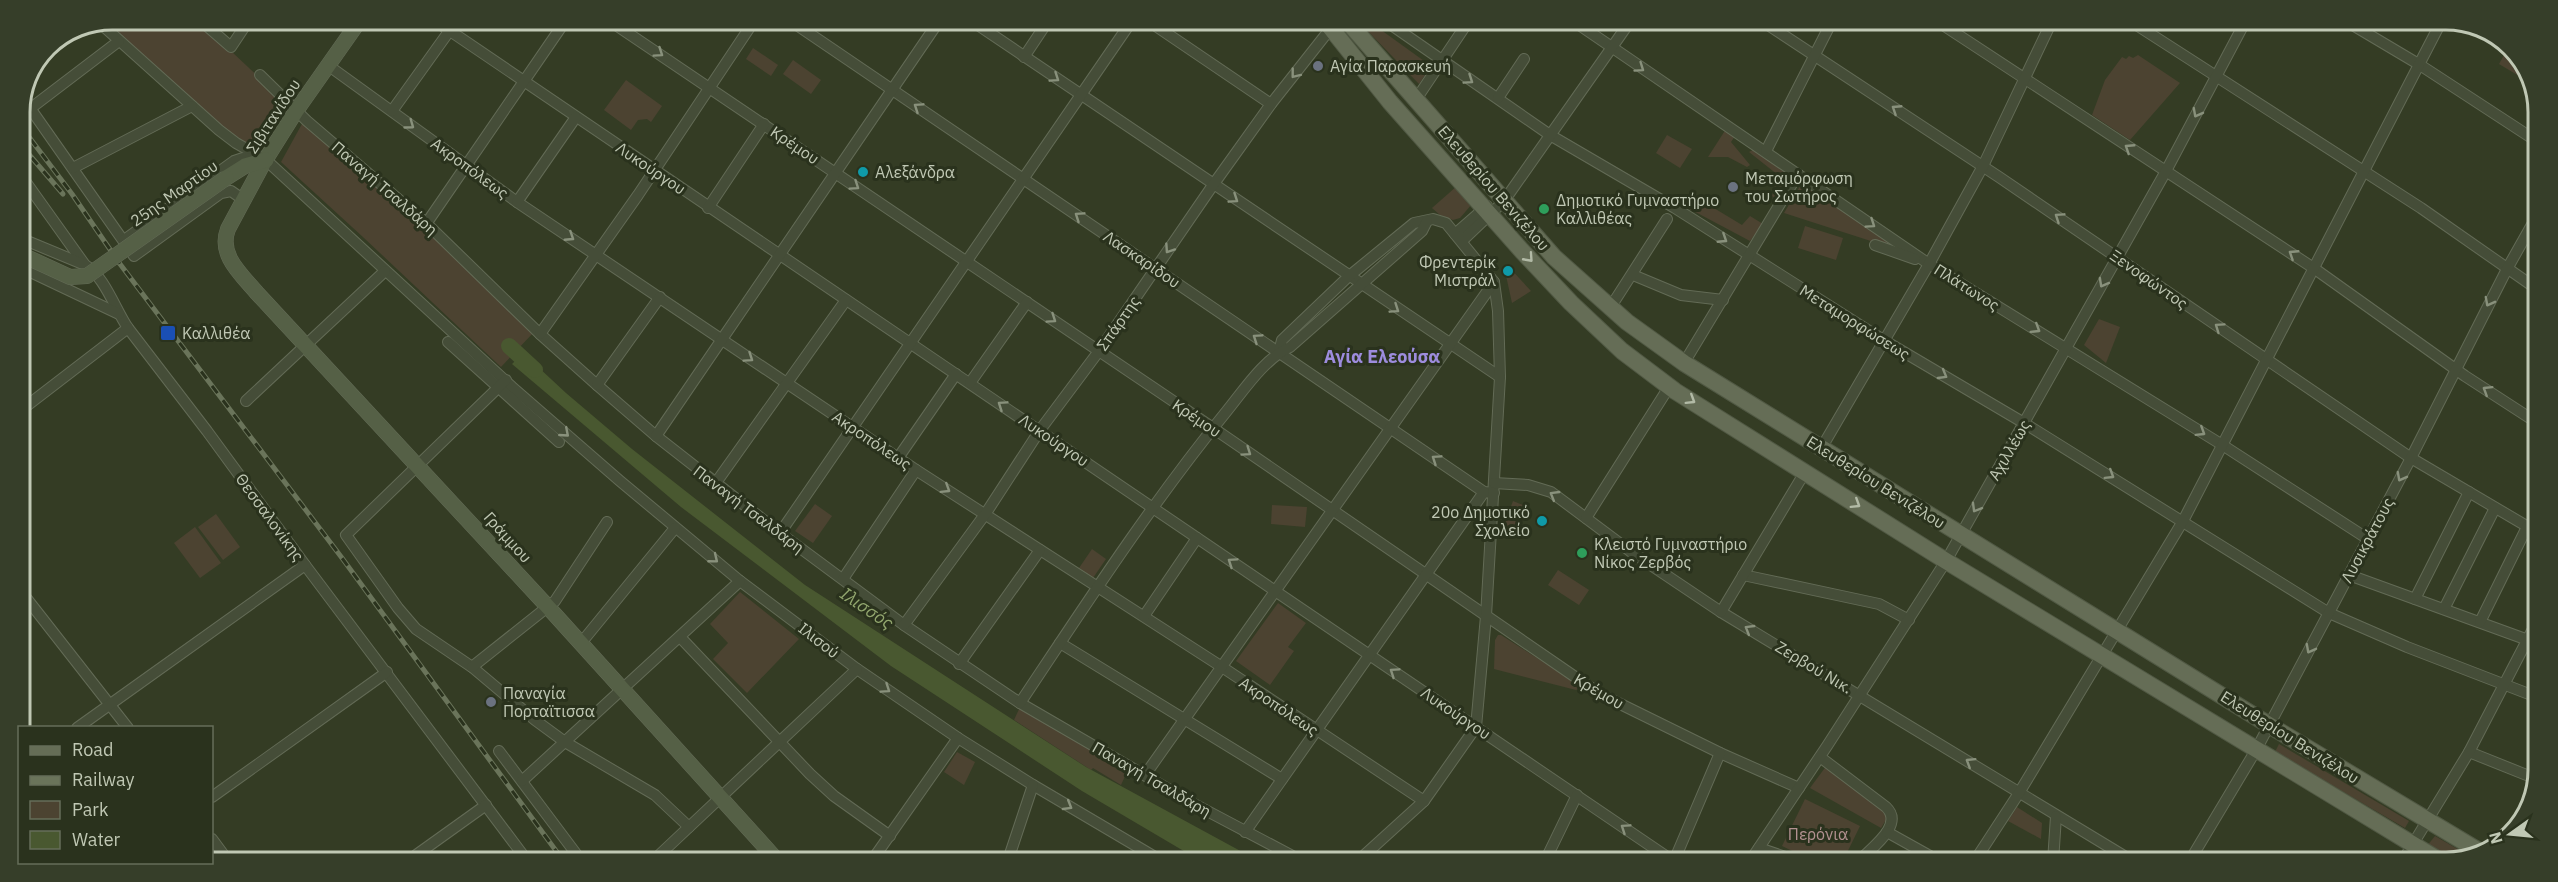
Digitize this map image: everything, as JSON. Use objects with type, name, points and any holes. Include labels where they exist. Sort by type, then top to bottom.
[{"type":"main road","name":"Ελευθερίου Βενιζέλου","points":[[1334,30],[1390,102],[1571,303],[1622,351],[1669,387],[1946,561],[2424,852]]},
{"type":"main road","name":"Ελευθερίου Βενιζέλου","points":[[1355,30],[1554,257],[1610,308],[1684,363],[2269,725],[2473,848]]},
{"type":"street","points":[[211,30],[231,47],[242,30]]},
{"type":"street","name":"Σιβιτανίδου","points":[[226,236],[266,160],[296,111],[353,30]]},
{"type":"street","points":[[392,111],[450,30]]},
{"type":"street","name":"Λυκούργου","points":[[450,30],[708,208],[1041,430],[1660,852]]},
{"type":"street","points":[[426,224],[559,30]]},
{"type":"street","name":"Κρέμου","points":[[624,30],[1213,428],[1600,694],[1720,753],[1799,788]]},
{"type":"street","points":[[540,334],[748,30]]},
{"type":"street","name":"Λασκαρίδου","points":[[804,30],[1391,428],[1491,489]]},
{"type":"street","points":[[656,435],[933,30]]},
{"type":"street","points":[[985,30],[1348,277],[1500,377]]},
{"type":"street","points":[[1024,57],[1042,30]]},
{"type":"street","points":[[780,533],[1125,30]]},
{"type":"street","points":[[1162,30],[1271,104]]},
{"type":"street","name":"Σπάρτης","points":[[904,625],[986,513],[1041,430],[1325,30]]},
{"type":"street","name":"Μεταμορφώσεως","points":[[1398,30],[1550,135],[1675,208],[1885,341],[2025,423],[2329,613],[2408,647],[2528,693]]},
{"type":"street","points":[[1417,98],[1462,30]]},
{"type":"street","name":"Πλάτωνος","points":[[1586,30],[1929,264],[2224,446],[2368,539]]},
{"type":"street","points":[[1459,237],[1487,211],[1504,201],[1624,30]]},
{"type":"street","name":"Ξενοφώντος","points":[[1776,30],[1983,166],[2411,458],[2528,527]]},
{"type":"street","points":[[1766,151],[1827,30]]},
{"type":"street","points":[[1951,30],[2315,269],[2454,369],[2528,417]]},
{"type":"street","points":[[1822,447],[1885,341],[1983,166],[2048,30]]},
{"type":"street","points":[[2143,30],[2421,208],[2528,283]]},
{"type":"street","name":"Αχιλλέως","points":[[1756,852],[1946,561],[2166,171],[2241,30]]},
{"type":"street","points":[[2361,30],[2420,65],[2528,135]]},
{"type":"street","points":[[1981,852],[2019,793],[2183,521],[2224,446],[2437,30]]},
{"type":"street","points":[[108,31],[236,143],[266,160],[503,383],[559,442]]},
{"type":"street","points":[[119,41],[31,108],[123,240]]},
{"type":"street","points":[[1498,98],[1524,59]]},
{"type":"street","name":"Ακροπόλεως","points":[[329,66],[517,202],[787,384],[1424,801]]},
{"type":"street","name":"Παναγή Τσαλδάρη","points":[[260,75],[296,111],[426,224],[540,334],[597,385],[716,484],[780,533],[959,664],[1020,703],[1245,832],[1284,852]]},
{"type":"street","points":[[73,168],[192,106]]},
{"type":"street","points":[[517,202],[576,117]]},
{"type":"street","points":[[708,208],[764,124]]},
{"type":"street","name":"25ης Μαρτίου","points":[[244,200],[231,191],[221,193],[134,256],[123,240],[234,161],[243,158],[266,160]]},
{"type":"street","name":"25ης Μαρτίου","points":[[30,259],[70,277],[87,276],[244,166],[266,160]]},
{"type":"street","points":[[1684,363],[1798,174]]},
{"type":"street","name":"Θεσσαλονίκης","points":[[30,188],[85,265],[90,268],[109,294],[128,328],[521,852]]},
{"type":"street","points":[[1279,352],[1282,340],[1348,277],[1414,223],[1439,219],[1446,223],[1494,282],[1498,311],[1500,377],[1491,489],[1486,616],[1476,727],[1424,801],[1368,852]]},
{"type":"street","points":[[1610,308],[1667,219]]},
{"type":"street","points":[[1020,703],[1096,588],[1213,428],[1279,352],[1290,347],[1422,231],[1427,221]]},
{"type":"street","name":"Λυσικράτους","points":[[2195,852],[2256,750],[2528,232]]},
{"type":"street","name":"Γράμμου","points":[[226,236],[226,252],[231,262],[548,606],[769,852]]},
{"type":"street","points":[[30,242],[85,265]]},
{"type":"street","points":[[1875,244],[1929,264]]},
{"type":"street","points":[[246,401],[385,271]]},
{"type":"street","points":[[30,272],[119,314]]},
{"type":"street","points":[[1633,275],[1681,295],[1723,300]]},
{"type":"street","points":[[1145,775],[1494,282]]},
{"type":"street","points":[[597,385],[660,297]]},
{"type":"street","points":[[716,484],[846,300]]},
{"type":"street","points":[[970,383],[1027,302]]},
{"type":"street","points":[[30,403],[128,328]]},
{"type":"street","points":[[448,342],[503,383]]},
{"type":"street","points":[[898,458],[956,374]]},
{"type":"street","points":[[503,383],[346,535],[398,608],[425,637],[472,667],[565,742],[655,795],[688,827]]},
{"type":"street","name":"Ιλισού","points":[[503,383],[740,581],[856,669],[958,738],[1138,852]]},
{"type":"street","points":[[1586,518],[1669,387]]},
{"type":"street","points":[[843,579],[916,470]]},
{"type":"street","points":[[1721,612],[1805,472]]},
{"type":"street","name":"Ζερβού Νικ.","points":[[1491,489],[1528,485],[1551,492],[1630,551],[1721,612],[2117,852]]},
{"type":"street","points":[[1245,832],[1425,575],[1491,489]]},
{"type":"street","points":[[2415,599],[2469,492]]},
{"type":"street","points":[[2444,609],[2494,508]]},
{"type":"street","points":[[472,667],[555,601],[606,522]]},
{"type":"street","points":[[581,643],[675,528]]},
{"type":"street","points":[[2480,622],[2528,534]]},
{"type":"street","points":[[1144,616],[1197,538]]},
{"type":"street","points":[[959,664],[1040,550]]},
{"type":"street","points":[[79,726],[305,565]]},
{"type":"street","points":[[1743,575],[1879,604],[1909,620]]},
{"type":"street","points":[[2349,575],[2528,640],[2469,752],[2408,852]]},
{"type":"street","points":[[522,781],[740,581]]},
{"type":"street","points":[[30,602],[111,703],[127,726]]},
{"type":"street","points":[[680,637],[779,742],[834,796],[890,836]]},
{"type":"street","points":[[1060,643],[1282,779]]},
{"type":"street","points":[[662,852],[856,669]]},
{"type":"street","points":[[213,796],[387,672]]},
{"type":"street","points":[[878,852],[958,738]]},
{"type":"street","points":[[499,751],[575,852]]},
{"type":"street","points":[[2469,752],[2528,775]]},
{"type":"street","points":[[1677,852],[1720,753]]},
{"type":"street","points":[[1820,757],[1890,811],[1893,820],[1887,832],[1867,852]]},
{"type":"street","points":[[1011,852],[1033,785]]},
{"type":"street","points":[[1549,852],[1577,795]]},
{"type":"street","points":[[420,852],[486,805]]},
{"type":"street","points":[[2054,852],[2056,816]]},
{"type":"street","points":[[1887,832],[1923,852]]},
{"type":"street","points":[[1759,848],[1771,852]]},
{"type":"green space","points":[[115,30],[209,30],[279,96],[285,105],[255,146],[232,136]]},
{"type":"green space","points":[[1367,30],[1381,30],[1431,66],[1419,84]]},
{"type":"green space","points":[[753,48],[778,65],[771,76],[746,59]]},
{"type":"green space","points":[[2504,54],[2520,76],[2499,64]]},
{"type":"green space","points":[[2138,55],[2180,83],[2130,140],[2092,115],[2105,80],[2122,57],[2126,59],[2129,56],[2133,58]]},
{"type":"green space","points":[[793,60],[821,80],[811,94],[783,74]]},
{"type":"green space","points":[[626,80],[662,106],[651,122],[647,119],[638,120],[631,130],[604,110]]},
{"type":"green space","points":[[303,122],[419,222],[534,332],[501,367],[281,162]]},
{"type":"green space","points":[[1726,129],[1735,136],[1731,142],[1750,165],[1747,167],[1728,157],[1708,157]]},
{"type":"green space","points":[[1667,135],[1692,149],[1680,168],[1656,153]]},
{"type":"green space","points":[[1756,148],[1792,174],[1778,200],[1772,196],[1778,175],[1749,152]]},
{"type":"green space","points":[[1802,183],[1911,254],[1784,213]]},
{"type":"green space","points":[[1457,186],[1472,204],[1460,218],[1453,220],[1440,215],[1432,208]]},
{"type":"green space","points":[[1694,196],[1742,225],[1750,216],[1763,224],[1750,241],[1686,207]]},
{"type":"green space","points":[[1805,226],[1843,238],[1836,260],[1798,248]]},
{"type":"green space","points":[[1508,266],[1531,291],[1512,303],[1505,271],[1509,271]]},
{"type":"green space","points":[[2099,319],[2120,327],[2106,363],[2084,345]]},
{"type":"green space","points":[[1513,501],[1528,507],[1516,536],[1502,531]]},
{"type":"green space","points":[[815,504],[832,516],[813,543],[795,531]]},
{"type":"green space","points":[[1272,505],[1307,507],[1305,527],[1271,524]]},
{"type":"green space","points":[[216,514],[240,547],[223,560],[198,527]]},
{"type":"green space","points":[[195,527],[221,563],[200,578],[174,543]]},
{"type":"green space","points":[[1092,549],[1106,559],[1093,578],[1079,568]]},
{"type":"green space","points":[[1558,570],[1589,590],[1579,605],[1548,585]]},
{"type":"green space","points":[[740,592],[799,639],[747,693],[713,659],[728,643],[710,624]]},
{"type":"green space","points":[[1278,603],[1306,623],[1288,647],[1294,651],[1270,685],[1236,661]]},
{"type":"green space","points":[[1498,635],[1578,684],[1580,688],[1576,690],[1494,669],[1495,640]]},
{"type":"green space","points":[[1020,707],[1101,753],[1098,758],[1126,774],[1121,785],[1093,768],[1091,770],[1014,720]]},
{"type":"green space","points":[[2279,744],[2409,821],[2405,828],[2275,752]]},
{"type":"green space","points":[[957,752],[975,762],[964,785],[944,772]]},
{"type":"green space","points":[[1827,765],[1889,815],[1881,828],[1810,788]]},
{"type":"green space","name":"Περόνια","points":[[1805,799],[1860,826],[1847,852],[1794,852],[1782,846]]},
{"type":"green space","points":[[2017,807],[2042,823],[2041,839],[2008,821]]},
{"type":"green space","points":[[2435,836],[2460,850],[2438,852],[2427,846]]},
{"type":"water","points":[[523,353],[632,449],[805,585],[1086,767],[1242,852],[1185,852],[1082,791],[891,666],[681,507],[512,364]]},
{"type":"waterway","name":"Ιλισσός","points":[[509,346],[535,370]]},
{"type":"railway","points":[[30,138],[120,264],[342,558],[557,852]]},
{"type":"railway","points":[[30,156],[63,194]]},
{"type":"place","name":"Αγία Παρασκευή","points":[[1318,66]]},
{"type":"place","name":"Αλεξάνδρα","points":[[863,172]]},
{"type":"place","name":"Μεταμόρφωση του Σωτήρος","points":[[1733,187]]},
{"type":"place","name":"Δημοτικό Γυμναστήριο Καλλιθέας","points":[[1544,209]]},
{"type":"place","name":"Φρεντερίκ Μιστράλ","points":[[1508,271]]},
{"type":"place","name":"Καλλιθέα","points":[[168,333]]},
{"type":"place","name":"20ο Δημοτικό Σχολείο","points":[[1542,521]]},
{"type":"place","name":"Κλειστό Γυμναστήριο Νίκος Ζερβός","points":[[1582,553]]},
{"type":"place","name":"Παναγία Πορταϊτισσα","points":[[491,702]]},
{"type":"district","name":"Αγία Ελεούσα","points":[[1382,356]]}]
